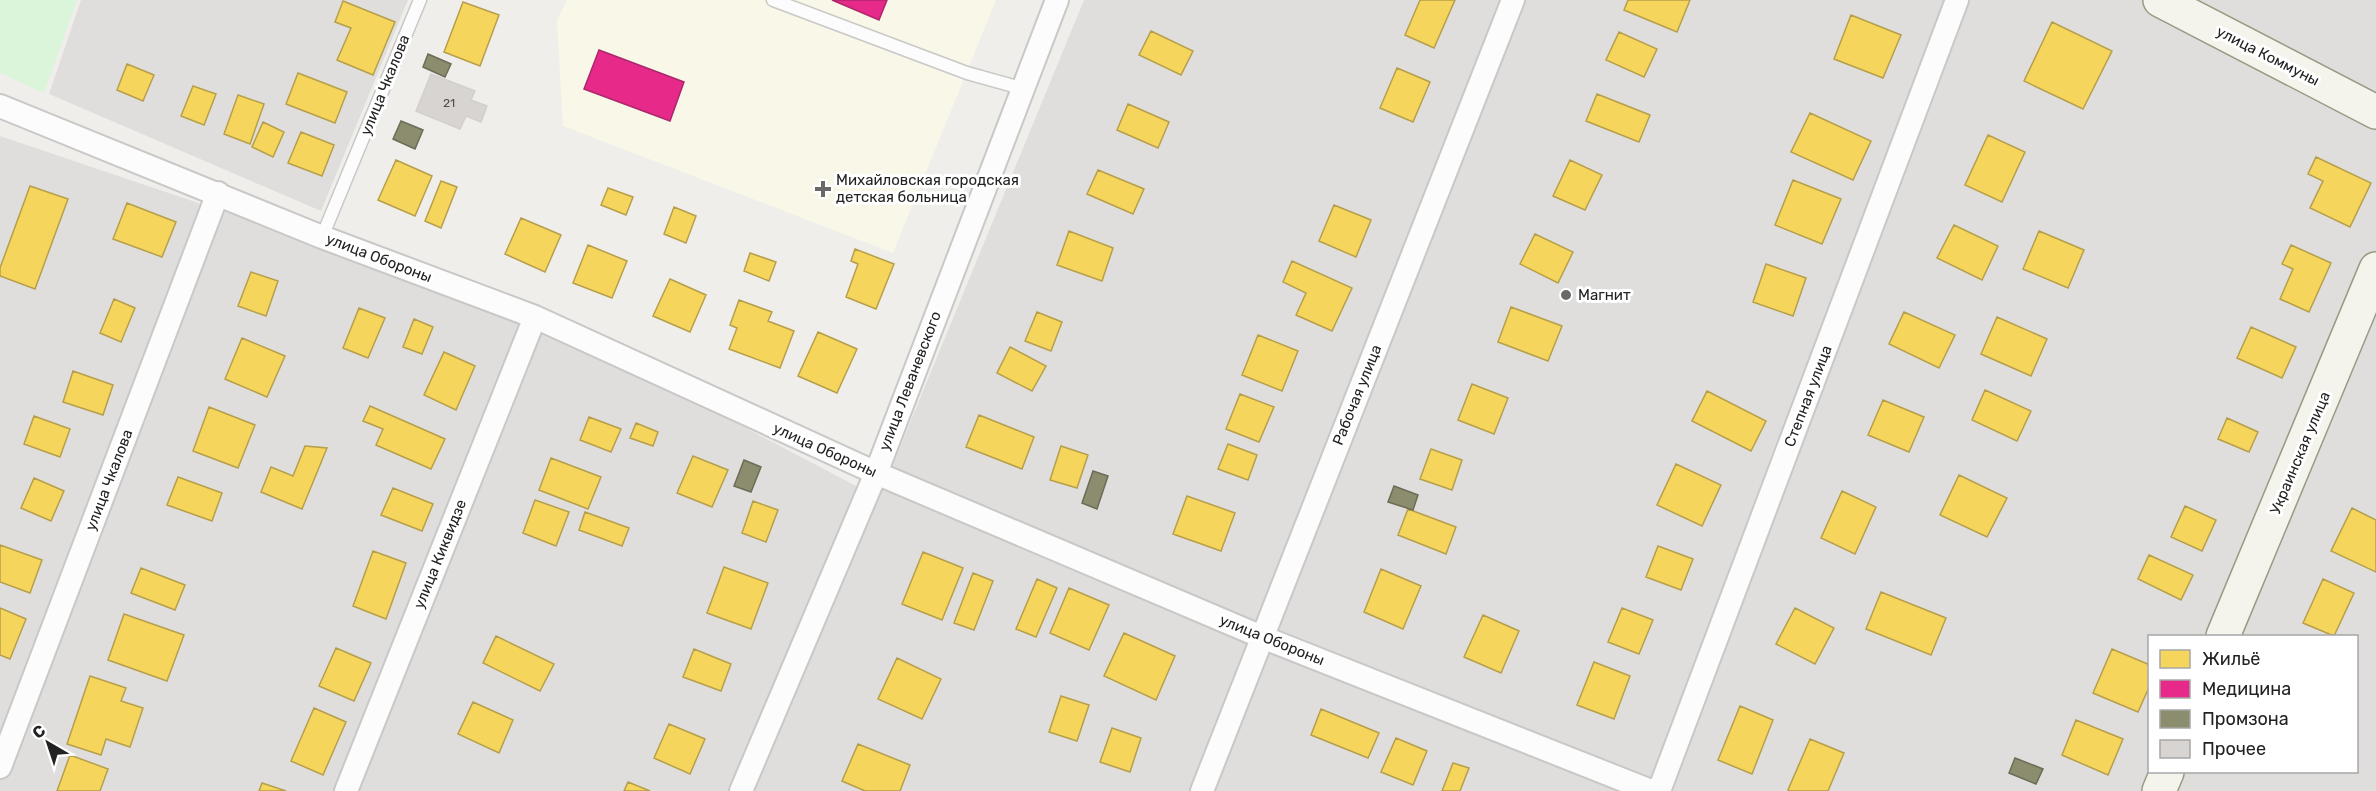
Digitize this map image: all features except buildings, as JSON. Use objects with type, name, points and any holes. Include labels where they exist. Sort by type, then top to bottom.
[{"type":"street","name":"улица Леваневского","points":[[741,791],[876,473],[1021,88],[1057,0]]},
{"type":"street","name":"Рабочая улица","points":[[1202,791],[1513,0]]},
{"type":"street","name":"Степная улица","points":[[1659,791],[1957,0]]},
{"type":"street","name":"улица Коммуны","points":[[2160,0],[2376,112]]},
{"type":"street","name":"улица Обороны","points":[[0,106],[322,237],[535,317],[876,473],[1262,637],[1639,789]]},
{"type":"street","name":"улица Чкалова","points":[[0,767],[218,193]]},
{"type":"street","name":"Украинская улица","points":[[2223,635],[2376,269]]},
{"type":"street","name":"улица Киквидзе","points":[[346,791],[535,317]]},
{"type":"street","points":[[2159,791],[2166,773]]},
{"type":"lane","name":"улица Чкалова","points":[[322,237],[420,0]]},
{"type":"lane","points":[[773,0],[967,73],[1021,88]]},
{"type":"shaded area","points":[[81,0],[408,0],[321,211],[49,94]]},
{"type":"shaded area","name":"Михайловская городская детская больница","points":[[567,0],[996,0],[893,253],[563,126],[557,21]]},
{"type":"shaded area","points":[[1084,0],[2376,0],[2376,791],[0,791],[0,136],[535,317],[879,498]]},
{"type":"green space","points":[[0,0],[77,0],[44,93],[0,73]]},
{"type":"place","name":"Михайловская городская детская больница","points":[[823,189]]},
{"type":"place","name":"Магнит","points":[[1566,295]]}]
